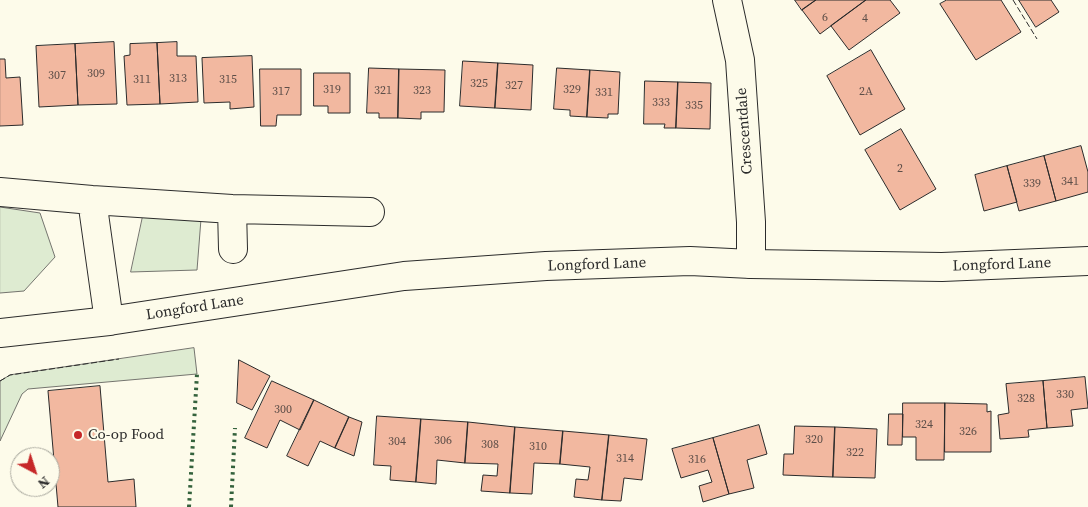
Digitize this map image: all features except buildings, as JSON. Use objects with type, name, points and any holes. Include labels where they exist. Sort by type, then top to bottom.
[{"type":"street","name":"Crescentdale","points":[[727,0],[740,60],[751,222],[751,264]]},
{"type":"street","points":[[0,192],[232,209],[370,212]]},
{"type":"street","points":[[92,200],[109,321]]},
{"type":"street","points":[[232,209],[233,249]]},
{"type":"street","name":"Longford Lane","points":[[0,333],[109,321],[404,276],[546,266],[690,261],[751,264],[942,267],[1088,261]]},
{"type":"green space","points":[[0,207],[40,213],[55,257],[24,291],[0,293]]},
{"type":"green space","points":[[143,216],[201,219],[197,270],[131,272]]},
{"type":"green space","points":[[194,348],[197,374],[28,389],[22,394],[0,441],[0,381],[10,375]]},
{"type":"hedge","points":[[189,507],[197,374]]},
{"type":"hedge","points":[[231,507],[235,428]]},
{"type":"fence","points":[[1013,0],[1037,39]]},
{"type":"fence","points":[[0,381],[10,375],[119,359]]},
{"type":"place","name":"Co-op Food","points":[[78,435]]}]
